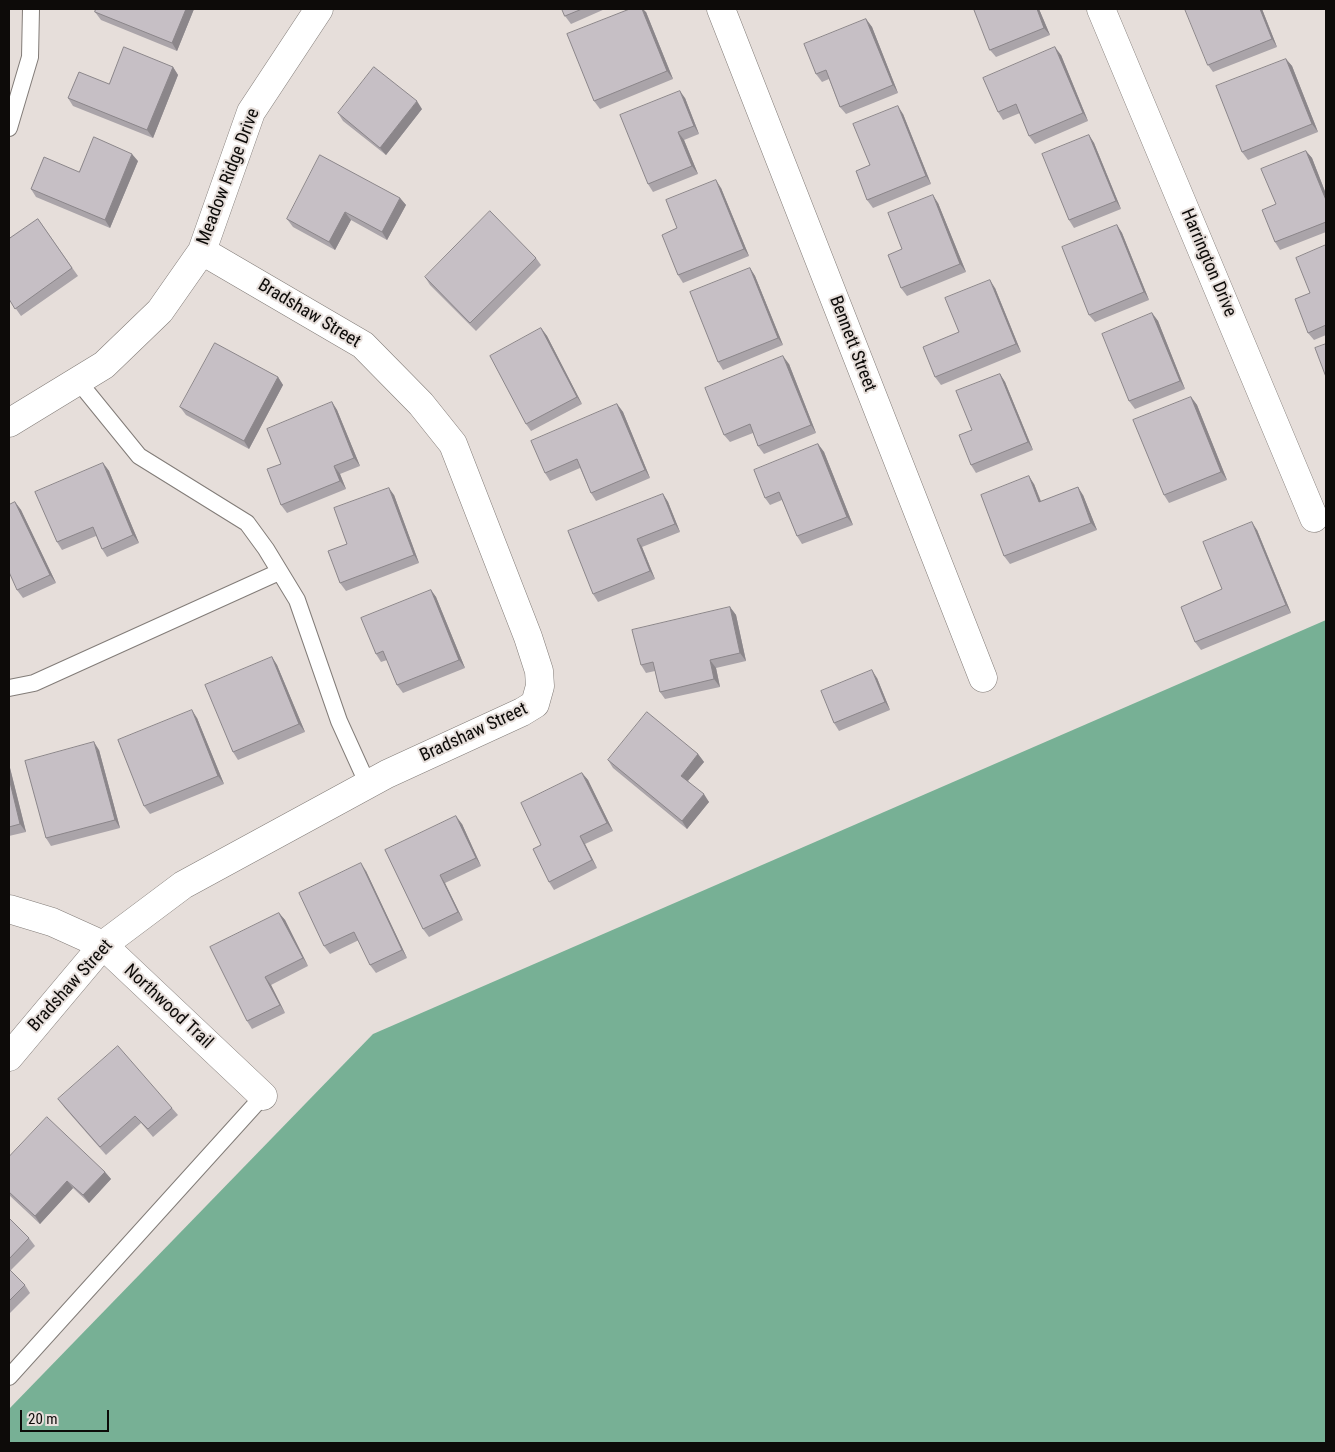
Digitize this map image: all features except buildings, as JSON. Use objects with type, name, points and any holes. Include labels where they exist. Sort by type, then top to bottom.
[{"type":"street","name":"Meadow Ridge Drive","points":[[9,423],[104,365],[160,311],[202,251],[251,112],[319,9]]},
{"type":"street","name":"Bennett Street","points":[[721,9],[984,678]]},
{"type":"street","name":"Harrington Drive","points":[[1102,9],[1314,518]]},
{"type":"street","name":"Bradshaw Street","points":[[9,1057],[103,945],[183,885],[368,785],[535,704],[540,686],[539,671],[531,645],[453,444],[421,404],[363,345],[202,251]]},
{"type":"street","name":"Northwood Trail","points":[[9,909],[52,922],[103,945],[263,1096]]},
{"type":"lane","points":[[9,128],[30,57],[31,9]]},
{"type":"lane","points":[[78,381],[139,456],[247,523],[297,600],[339,721],[368,785]]},
{"type":"lane","points":[[9,688],[34,683],[279,572]]},
{"type":"lane","points":[[9,1377],[263,1096]]},
{"type":"green space","points":[[1326,620],[1326,1443],[9,1443],[9,1409],[373,1034]]}]
